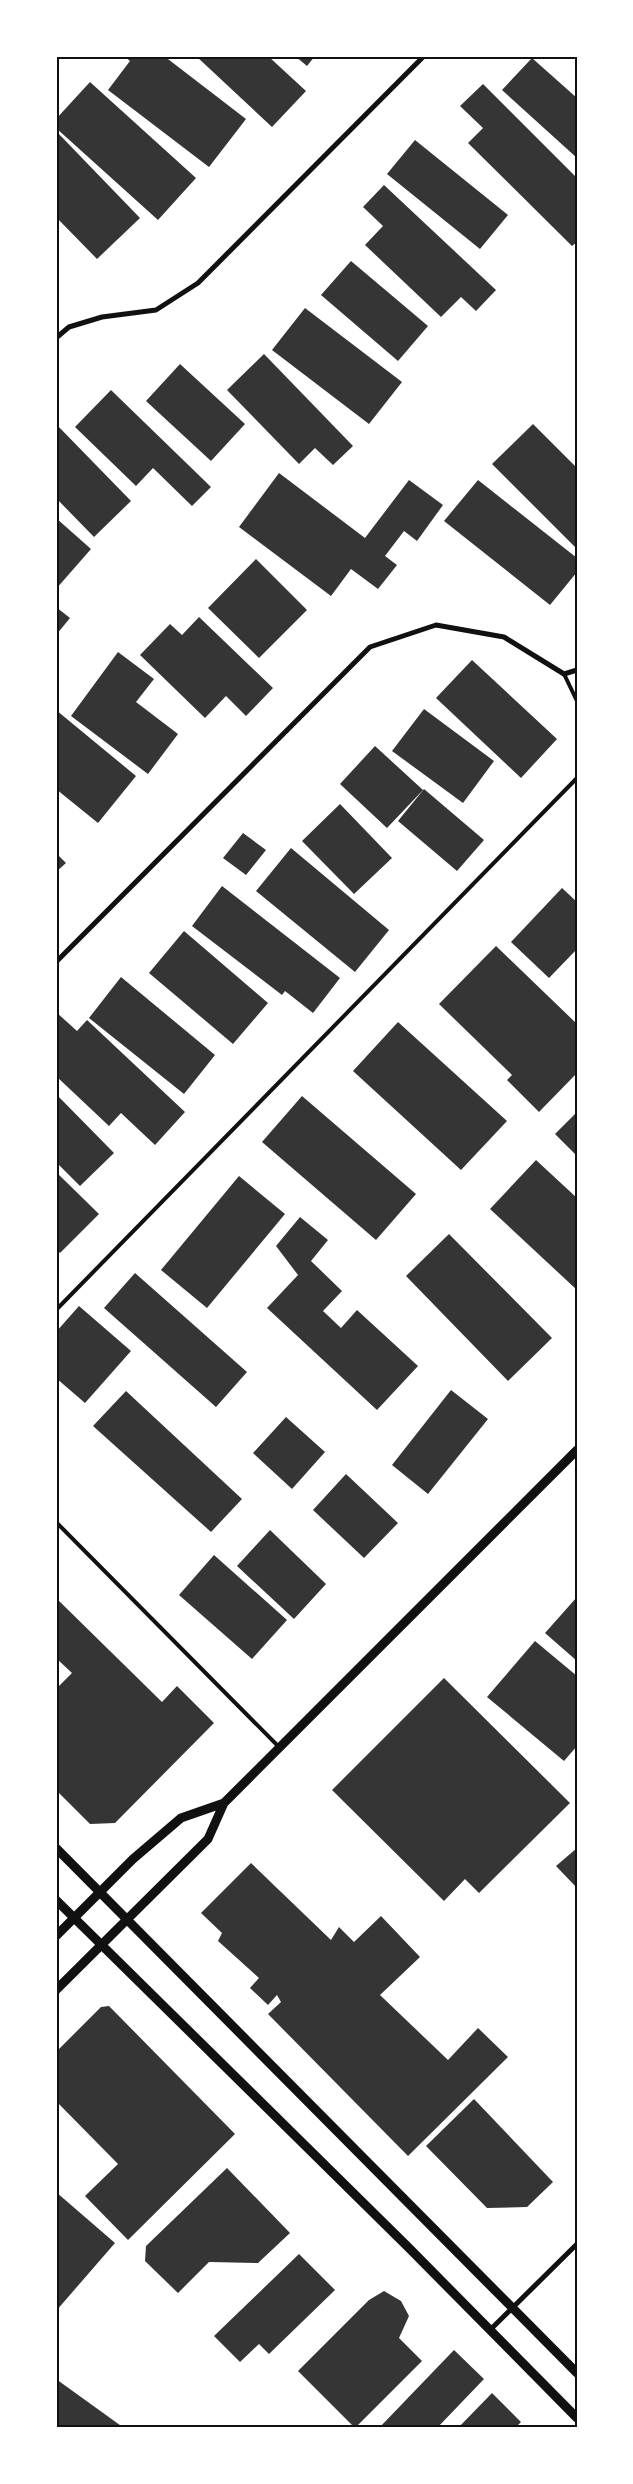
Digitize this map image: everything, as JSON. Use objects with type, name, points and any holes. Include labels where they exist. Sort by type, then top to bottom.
[{"type":"street","points":[[56,338],[69,327],[102,317],[156,310],[198,283],[424,56]]},
{"type":"street","points":[[56,962],[370,647],[436,625],[504,637],[564,674],[577,670]]},
{"type":"street","points":[[56,1990],[208,1839],[224,1803],[577,1450]]},
{"type":"street","points":[[56,1936],[133,1859],[182,1818],[224,1803]]},
{"type":"street","points":[[56,1848],[577,2373]]},
{"type":"street","points":[[56,1900],[577,2418]]},
{"type":"street","points":[[490,2330],[577,2244]]},
{"type":"lane","points":[[564,674],[577,701]]},
{"type":"lane","points":[[56,1310],[577,778]]},
{"type":"lane","points":[[56,1522],[279,1747]]},
{"type":"building","points":[[124,56],[164,56],[246,119],[209,167],[108,90],[130,61]]},
{"type":"building","points":[[196,56],[268,56],[306,91],[272,127]]},
{"type":"building","points":[[295,56],[315,56],[307,66]]},
{"type":"building","points":[[532,58],[577,98],[577,158],[502,90]]},
{"type":"building","points":[[90,82],[196,178],[158,220],[56,128],[56,119]]},
{"type":"building","points":[[483,84],[577,178],[577,242],[572,246],[468,143],[483,128],[460,106]]},
{"type":"building","points":[[56,131],[140,218],[97,259],[56,217]]},
{"type":"building","points":[[415,140],[508,215],[480,249],[387,174]]},
{"type":"building","points":[[384,185],[496,290],[476,311],[461,297],[441,317],[365,245],[383,226],[363,207]]},
{"type":"building","points":[[351,261],[428,326],[398,361],[321,295]]},
{"type":"building","points":[[305,308],[402,382],[369,424],[272,350]]},
{"type":"building","points":[[264,354],[353,446],[333,465],[315,448],[299,464],[227,390]]},
{"type":"building","points":[[180,364],[245,424],[211,461],[146,401]]},
{"type":"building","points":[[111,390],[211,487],[192,506],[153,468],[136,486],[75,427]]},
{"type":"building","points":[[56,424],[131,501],[94,537],[56,498]]},
{"type":"building","points":[[533,424],[577,468],[577,549],[492,464]]},
{"type":"building","points":[[279,473],[365,538],[409,480],[443,505],[417,541],[404,531],[385,556],[397,565],[378,589],[351,569],[331,596],[239,527]]},
{"type":"building","points":[[478,480],[577,558],[577,572],[550,605],[444,521]]},
{"type":"building","points":[[56,518],[91,549],[56,589]]},
{"type":"building","points":[[256,559],[307,610],[259,658],[208,608]]},
{"type":"building","points":[[56,607],[70,618],[56,635]]},
{"type":"building","points":[[199,617],[273,688],[246,716],[226,696],[205,718],[140,655],[170,624],[182,635]]},
{"type":"building","points":[[118,652],[154,679],[136,702],[178,734],[148,774],[71,716]]},
{"type":"building","points":[[472,660],[557,739],[521,778],[436,698]]},
{"type":"building","points":[[424,709],[494,761],[463,803],[392,751]]},
{"type":"building","points":[[56,710],[136,776],[98,823],[56,789]]},
{"type":"building","points":[[375,746],[423,790],[387,828],[340,784]]},
{"type":"building","points":[[424,789],[484,840],[457,871],[398,821]]},
{"type":"building","points":[[340,804],[392,858],[354,894],[302,841]]},
{"type":"building","points":[[243,833],[266,850],[246,875],[223,858]]},
{"type":"building","points":[[291,848],[389,930],[355,972],[256,891]]},
{"type":"building","points":[[56,853],[66,863],[56,872]]},
{"type":"building","points":[[222,886],[340,978],[313,1013],[285,991],[282,995],[192,926]]},
{"type":"building","points":[[562,888],[577,902],[577,949],[549,978],[511,942]]},
{"type":"building","points":[[184,931],[268,1003],[233,1044],[149,973]]},
{"type":"building","points":[[496,946],[577,1024],[577,1073],[539,1112],[507,1080],[512,1075],[439,1004]]},
{"type":"building","points":[[121,977],[215,1055],[184,1094],[89,1018]]},
{"type":"building","points":[[56,1012],[77,1031],[87,1020],[185,1112],[155,1145],[121,1113],[109,1126],[56,1076]]},
{"type":"building","points":[[398,1022],[507,1121],[461,1170],[353,1071]]},
{"type":"building","points":[[56,1094],[114,1153],[80,1186],[56,1162]]},
{"type":"building","points":[[302,1096],[416,1194],[376,1240],[262,1142]]},
{"type":"building","points":[[577,1112],[577,1156],[555,1134]]},
{"type":"building","points":[[536,1160],[577,1198],[577,1290],[490,1209]]},
{"type":"building","points":[[56,1172],[99,1214],[60,1253],[56,1249]]},
{"type":"building","points":[[239,1176],[285,1214],[207,1308],[161,1270]]},
{"type":"building","points":[[300,1217],[328,1240],[311,1261],[342,1291],[323,1311],[341,1328],[357,1310],[418,1366],[377,1410],[267,1308],[298,1275],[276,1246]]},
{"type":"building","points":[[449,1234],[552,1338],[508,1381],[406,1276]]},
{"type":"building","points":[[135,1273],[247,1372],[216,1407],[104,1308]]},
{"type":"building","points":[[79,1306],[131,1351],[85,1403],[56,1378],[56,1332]]},
{"type":"building","points":[[451,1390],[488,1419],[428,1494],[392,1465]]},
{"type":"building","points":[[126,1391],[242,1499],[211,1532],[93,1426]]},
{"type":"building","points":[[286,1417],[325,1452],[292,1489],[253,1453]]},
{"type":"building","points":[[346,1474],[398,1523],[364,1558],[313,1510]]},
{"type":"building","points":[[270,1530],[326,1584],[294,1619],[237,1566]]},
{"type":"building","points":[[214,1555],[287,1620],[252,1659],[179,1595]]},
{"type":"building","points":[[577,1597],[577,1661],[545,1633]]},
{"type":"building","points":[[56,1598],[162,1702],[177,1686],[214,1723],[115,1823],[90,1824],[56,1790],[56,1689],[72,1673],[56,1658]]},
{"type":"building","points":[[535,1641],[577,1676],[577,1746],[564,1761],[487,1697]]},
{"type":"building","points":[[444,1678],[570,1803],[479,1893],[465,1879],[444,1901],[332,1790]]},
{"type":"building","points":[[577,1848],[577,1888],[556,1866]]},
{"type":"building","points":[[251,1863],[331,1940],[339,1927],[354,1942],[381,1916],[420,1957],[380,1995],[448,2060],[478,2028],[508,2057],[408,2156],[268,2014],[281,2002],[277,1995],[268,2005],[250,1988],[259,1978],[218,1941],[222,1933],[201,1913]]},
{"type":"building","points":[[109,2006],[235,2134],[128,2240],[85,2196],[118,2164],[56,2101],[56,2052],[101,2007]]},
{"type":"building","points":[[474,2099],[553,2182],[527,2207],[487,2208],[426,2146]]},
{"type":"building","points":[[227,2168],[290,2233],[258,2263],[209,2262],[178,2293],[145,2261],[146,2246]]},
{"type":"building","points":[[56,2192],[115,2243],[56,2311]]},
{"type":"building","points":[[299,2254],[335,2290],[269,2354],[259,2344],[240,2362],[214,2336]]},
{"type":"building","points":[[384,2291],[401,2301],[409,2316],[399,2338],[422,2361],[355,2428],[298,2371],[369,2300]]},
{"type":"building","points":[[454,2350],[484,2379],[437,2428],[379,2428]]},
{"type":"building","points":[[56,2379],[124,2428],[56,2428]]},
{"type":"building","points":[[492,2393],[521,2422],[515,2428],[458,2428]]}]
